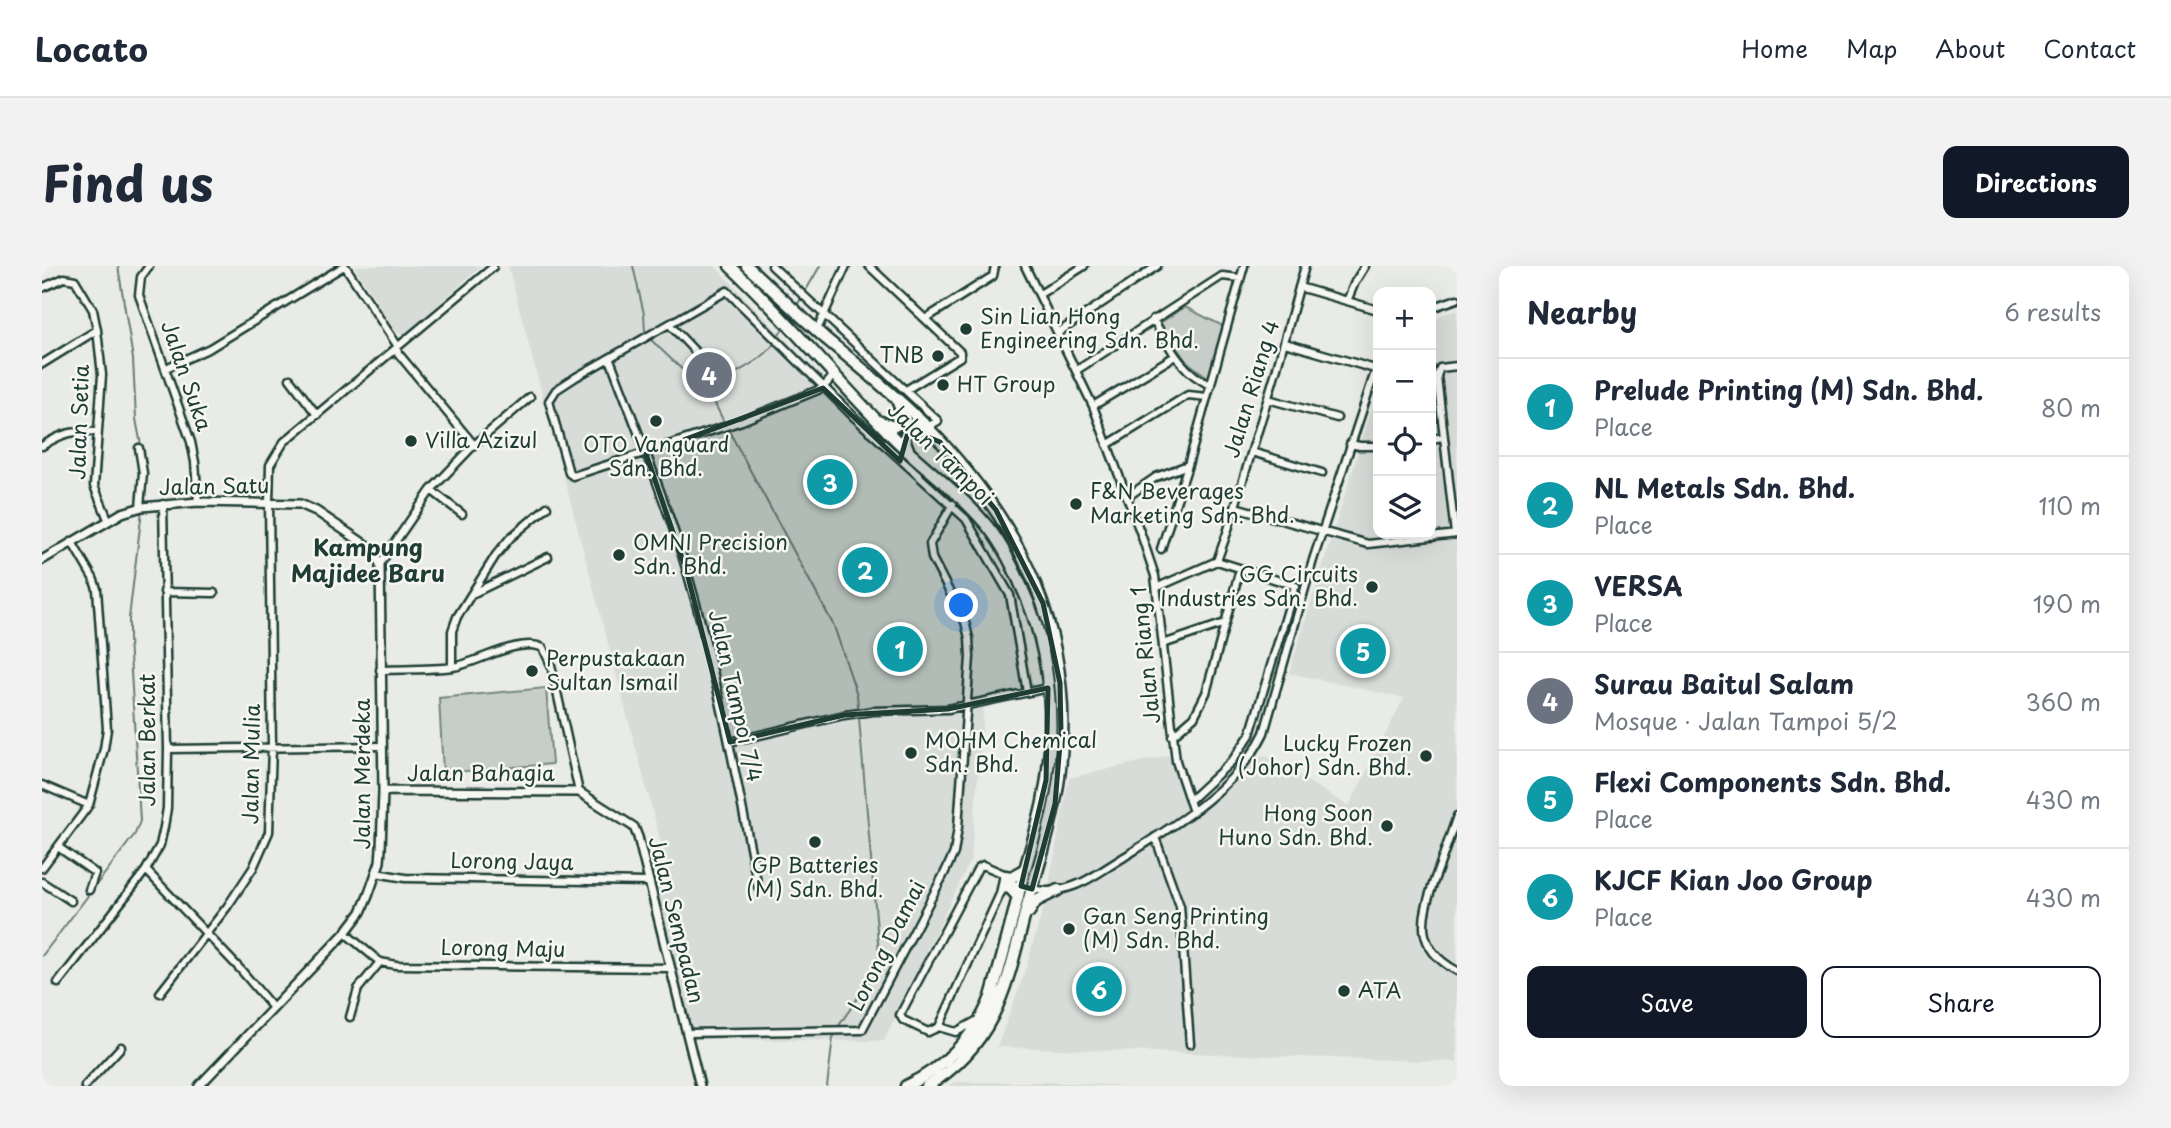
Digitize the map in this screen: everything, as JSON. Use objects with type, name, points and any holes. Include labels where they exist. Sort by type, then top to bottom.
[{"type":"main road","name":"Jalan Tampoi","points":[[730,266],[792,327],[916,461],[959,496],[985,522],[1014,569],[1031,607],[1042,649],[1048,688],[1050,735],[1043,801],[991,997],[981,1018],[959,1047],[928,1074],[906,1086]]},
{"type":"main road","name":"Jalan Tampoi","points":[[747,266],[927,427],[996,510],[1017,542],[1043,603],[1054,645],[1060,683],[1059,776],[1038,868],[1002,999],[968,1053],[953,1068],[927,1086]]},
{"type":"main road","points":[[875,419],[890,427],[900,426],[903,415],[895,397]]},
{"type":"main road","points":[[916,461],[905,444],[904,435],[909,429],[919,429],[940,442]]},
{"type":"main road","points":[[1038,868],[1039,880],[1043,885],[1058,890]]},
{"type":"main road","points":[[1020,891],[1003,886],[1025,869]]},
{"type":"main road","points":[[1024,920],[1036,901],[1058,890]]},
{"type":"street","name":"Jalan Suka","points":[[149,266],[141,278],[139,295],[191,442],[198,502]]},
{"type":"street","points":[[166,368],[210,348],[344,266],[397,345],[398,353],[474,445]]},
{"type":"street","points":[[772,266],[938,421],[927,427]]},
{"type":"street","points":[[817,330],[846,266]]},
{"type":"street","points":[[869,266],[961,355],[905,390]]},
{"type":"street","points":[[925,319],[993,276],[995,266]]},
{"type":"street","name":"Jalan Riang 1","points":[[1025,266],[1093,406],[1158,587],[1172,736],[1176,761],[1194,812]]},
{"type":"street","points":[[1040,294],[1084,266]]},
{"type":"street","points":[[1059,332],[1157,266]]},
{"type":"street","points":[[1161,549],[1188,465],[1244,266]]},
{"type":"street","name":"Jalan Riang 4","points":[[1217,561],[1268,399],[1305,266]]},
{"type":"street","points":[[1347,301],[1365,266]]},
{"type":"street","name":"Jalan Mulia","points":[[160,993],[253,868],[264,846],[270,823],[272,748],[269,473],[276,453],[284,442],[492,267]]},
{"type":"street","points":[[1077,370],[1223,275],[1240,278]]},
{"type":"street","name":"Jalan Setia","points":[[42,288],[64,278],[75,280],[93,310],[102,375],[94,486],[108,519]]},
{"type":"street","points":[[791,306],[793,285]]},
{"type":"street","points":[[1299,286],[1373,309]]},
{"type":"street","points":[[834,375],[824,388],[733,424],[573,476],[569,473],[549,401],[556,390],[727,290],[777,339],[824,388],[864,427],[966,519],[1010,596],[1027,692]]},
{"type":"street","points":[[1436,306],[1457,299]]},
{"type":"street","points":[[1153,319],[1175,356],[1199,380],[1211,385]]},
{"type":"street","points":[[667,325],[706,363]]},
{"type":"street","points":[[42,364],[97,330]]},
{"type":"street","points":[[1284,343],[1373,365]]},
{"type":"street","points":[[1093,406],[1175,356]]},
{"type":"street","name":"Jalan Tampoi 7/4","points":[[610,359],[687,573],[709,649],[758,887]]},
{"type":"street","points":[[1235,507],[1368,544],[1456,534],[1443,437],[1438,371],[1440,368],[1457,366]]},
{"type":"street","points":[[1020,891],[1058,890],[1083,882],[1194,812],[1246,764],[1264,733],[1304,589],[1373,378]]},
{"type":"street","points":[[290,379],[317,415]]},
{"type":"street","points":[[1107,445],[1188,395],[1207,397]]},
{"type":"street","points":[[380,564],[431,490],[474,445],[530,397]]},
{"type":"street","points":[[1268,399],[1338,418]]},
{"type":"street","points":[[864,427],[875,419]]},
{"type":"street","points":[[42,446],[70,431],[98,432]]},
{"type":"street","points":[[1436,438],[1443,437]]},
{"type":"street","points":[[1350,444],[1373,446]]},
{"type":"street","points":[[139,448],[143,473],[141,507]]},
{"type":"street","points":[[1252,452],[1322,473]]},
{"type":"street","points":[[1127,497],[1156,477],[1188,465]]},
{"type":"street","points":[[1448,473],[1457,472]]},
{"type":"street","points":[[431,490],[462,514]]},
{"type":"street","points":[[959,496],[951,505],[930,544],[932,558],[965,622],[969,638],[967,705]]},
{"type":"street","name":"Jalan Satu","points":[[42,560],[108,519],[141,507],[198,502],[269,502],[300,504],[316,511],[366,545],[380,564]]},
{"type":"street","name":"Jalan Berkat","points":[[58,983],[146,870],[160,845],[164,827],[167,808],[167,749],[163,504]]},
{"type":"street","points":[[452,667],[452,631],[457,617],[510,538],[547,507]]},
{"type":"street","points":[[42,868],[89,805],[107,729],[100,610],[93,578],[72,542]]},
{"type":"street","points":[[472,593],[548,557]]},
{"type":"street","points":[[1158,587],[1217,561],[1304,589]]},
{"type":"street","name":"Jalan Merdeka","points":[[199,1086],[345,933],[361,912],[376,873],[381,849],[383,792],[380,564]]},
{"type":"street","points":[[1172,736],[1194,717],[1206,693],[1240,569]]},
{"type":"street","points":[[1189,801],[1232,761],[1250,735],[1295,586]]},
{"type":"street","points":[[164,592],[214,593]]},
{"type":"street","points":[[1163,645],[1225,623]]},
{"type":"street","points":[[380,670],[452,667],[531,644],[538,646],[546,651],[551,665],[579,792]]},
{"type":"street","points":[[1275,659],[1285,661]]},
{"type":"street","points":[[730,742],[844,715],[873,711],[948,709],[1048,688]]},
{"type":"street","name":"Lorong Damai","points":[[687,1033],[841,1032],[864,1028],[954,853],[967,705]]},
{"type":"street","points":[[167,749],[382,746]]},
{"type":"street","points":[[42,785],[89,805]]},
{"type":"street","name":"Jalan Bahagia","points":[[383,792],[579,792]]},
{"type":"street","name":"Jalan Sempadan","points":[[579,792],[634,827],[701,1086]]},
{"type":"street","points":[[1457,816],[1427,903],[1423,924],[1430,949],[1443,964],[1457,971]]},
{"type":"street","points":[[1156,837],[1180,906],[1190,1044]]},
{"type":"street","points":[[58,847],[95,873],[89,890]]},
{"type":"street","points":[[939,1027],[1003,886],[1002,872],[983,865],[978,868],[900,1015],[903,1020],[928,1032],[939,1027],[956,1032],[981,1018]]},
{"type":"street","points":[[146,870],[207,933],[273,1008]]},
{"type":"street","name":"Lorong Jaya","points":[[376,873],[405,878],[648,882]]},
{"type":"street","points":[[42,882],[71,901]]},
{"type":"street","points":[[345,933],[380,962],[358,989],[350,1017]]},
{"type":"street","name":"Lorong Maju","points":[[380,962],[396,965],[670,968]]},
{"type":"street","points":[[85,1086],[121,1047]]},
{"type":"highlighted area","points":[[823,388],[900,461],[909,429],[940,442],[996,510],[1043,603],[1060,683],[1061,732],[1055,804],[1032,889],[1021,886],[1046,780],[1048,688],[948,709],[844,715],[730,742],[687,573],[646,454]]},
{"type":"shaded area","points":[[354,266],[481,266],[406,334],[396,333]]},
{"type":"shaded area","points":[[508,266],[715,266],[864,420],[977,525],[1015,597],[1035,695],[984,705],[971,859],[884,1041],[682,1039],[644,885],[663,851]]},
{"type":"shaded area","points":[[1185,307],[1223,326],[1209,378],[1186,361],[1160,323]]},
{"type":"shaded area","points":[[1457,310],[1457,1062],[997,1047],[1023,977],[1046,899],[1069,778],[1170,755],[1190,821],[1264,755],[1349,806],[1404,698],[1289,673],[1373,405],[1373,539],[1436,539],[1436,319]]},
{"type":"shaded area","points":[[546,688],[552,764],[443,773],[439,698]]},
{"type":"shaded area","points":[[955,1082],[1049,1082],[1129,1086],[948,1086]]},
{"type":"waterway","points":[[118,266],[133,359],[136,419],[141,445]]},
{"type":"waterway","points":[[633,266],[644,314],[645,333]]},
{"type":"waterway","points":[[805,292],[820,266]]},
{"type":"waterway","points":[[796,307],[802,297]]},
{"type":"waterway","points":[[777,337],[784,327]]},
{"type":"waterway","points":[[649,338],[712,398],[725,424]]},
{"type":"waterway","points":[[712,397],[726,380],[761,357],[775,342]]},
{"type":"waterway","points":[[728,429],[834,626],[857,695],[880,965],[838,1027]]},
{"type":"waterway","points":[[42,956],[135,834],[140,821],[129,618],[142,510]]},
{"type":"waterway","points":[[827,1086],[836,1032]]},
{"type":"place","name":"Sin Lian Hong Engineering Sdn. Bhd.","points":[[966,329]]},
{"type":"place","name":"TNB","points":[[938,356]]},
{"type":"place","name":"Surau Baitul Salam","points":[[709,375]]},
{"type":"place","name":"HT Group","points":[[943,385]]},
{"type":"place","name":"OTO Vanguard Sdn. Bhd.","points":[[656,421]]},
{"type":"place","name":"Villa Azizul","points":[[411,441]]},
{"type":"place","name":"VERSA","points":[[830,482]]},
{"type":"place","name":"F&N Beverages Marketing Sdn. Bhd.","points":[[1076,504]]},
{"type":"place","name":"OMNI Precision Sdn. Bhd.","points":[[619,555]]},
{"type":"place","name":"NL Metals Sdn. Bhd.","points":[[865,570]]},
{"type":"place","name":"GG Circuits Industries Sdn. Bhd.","points":[[1372,587]]},
{"type":"place","name":"Prelude Printing (M) Sdn. Bhd.","points":[[900,649]]},
{"type":"place","name":"Flexi Components Sdn. Bhd.","points":[[1363,651]]},
{"type":"place","name":"Perpustakaan Sultan Ismail","points":[[532,671]]},
{"type":"place","name":"MOHM Chemical Sdn. Bhd.","points":[[911,753]]},
{"type":"place","name":"Lucky Frozen (Johor) Sdn. Bhd.","points":[[1426,756]]},
{"type":"place","name":"Hong Soon Huno Sdn. Bhd.","points":[[1387,826]]},
{"type":"place","name":"GP Batteries (M) Sdn. Bhd.","points":[[815,842]]},
{"type":"place","name":"Gan Seng Printing (M) Sdn. Bhd.","points":[[1069,929]]},
{"type":"place","name":"KJCF Kian Joo Group","points":[[1099,989]]},
{"type":"place","name":"ATA","points":[[1344,991]]},
{"type":"district","name":"Kampung Majidee Baru","points":[[368,561]]}]
